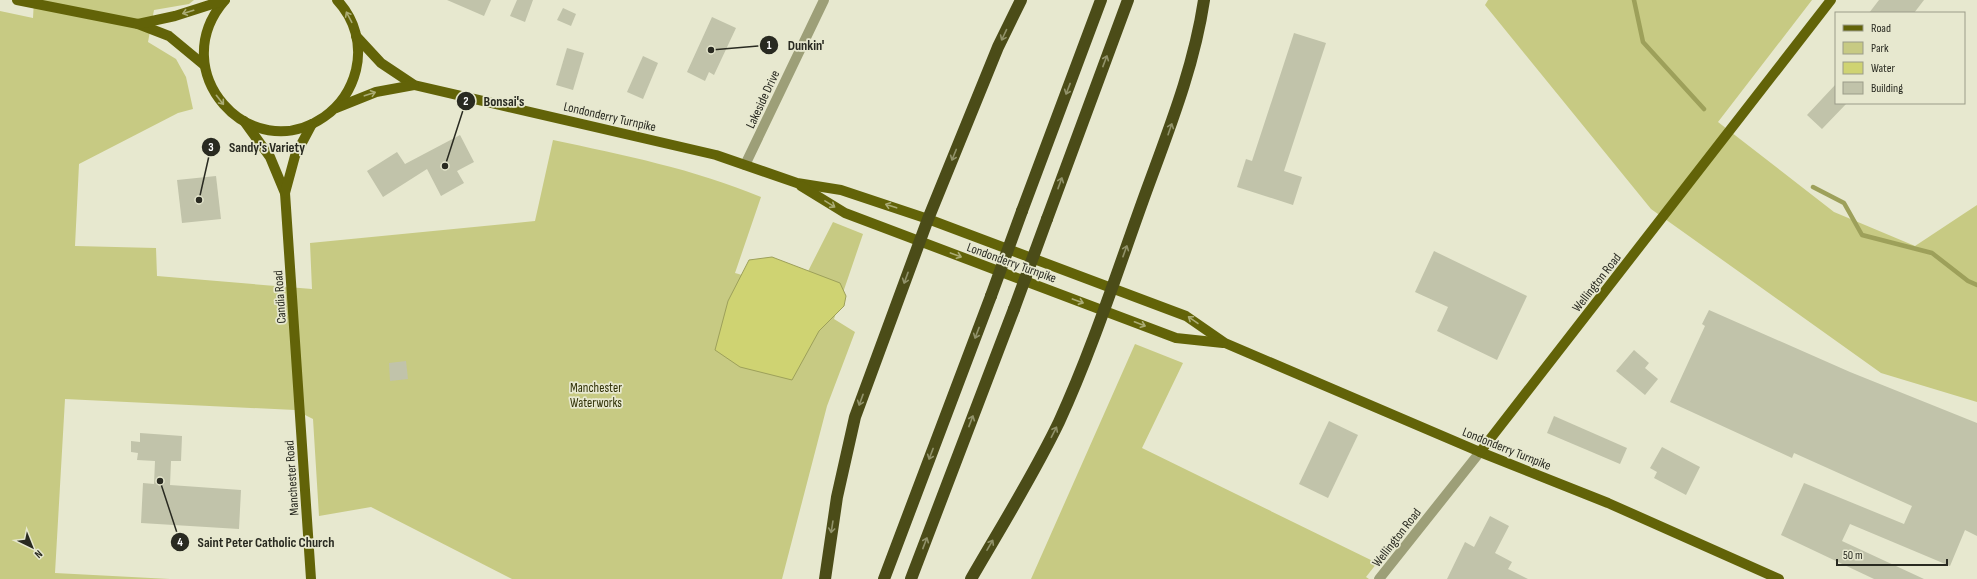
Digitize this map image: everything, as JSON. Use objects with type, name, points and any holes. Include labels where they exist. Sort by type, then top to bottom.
[{"type":"highway","points":[[825,579],[837,497],[855,417],[928,219],[998,47],[1021,0]]},
{"type":"highway","points":[[884,579],[1101,0]]},
{"type":"highway","points":[[911,579],[1014,309],[1128,0]]},
{"type":"highway","points":[[971,579],[1032,474],[1059,422],[1104,310],[1188,75],[1204,0]]},
{"type":"main road","points":[[17,0],[138,24],[169,36],[204,64]]},
{"type":"main road","points":[[138,24],[176,16],[225,0]]},
{"type":"main road","points":[[225,0],[214,14],[207,30],[204,47],[204,64],[208,80],[215,94],[225,107],[244,121],[260,127],[278,130],[295,129],[312,124],[334,109],[346,93],[355,75],[358,56],[356,36],[350,19],[337,0]]},
{"type":"main road","name":"Wellington Road","points":[[1480,452],[1831,0]]},
{"type":"main road","name":"Londonderry Turnpike","points":[[356,36],[381,63],[414,85],[666,142],[716,155],[797,183],[841,190],[928,219],[1186,316],[1225,343],[1480,452],[1608,503],[1779,579]]},
{"type":"main road","name":"Londonderry Turnpike","points":[[334,109],[376,92],[414,85]]},
{"type":"main road","name":"Candia Road","points":[[244,121],[270,157],[285,193],[299,400]]},
{"type":"main road","name":"Candia Road","points":[[285,193],[295,156],[312,124]]},
{"type":"main road","name":"Londonderry Turnpike","points":[[797,183],[845,212],[920,242],[1176,338],[1225,343]]},
{"type":"main road","name":"Manchester Road","points":[[299,400],[311,579]]},
{"type":"street","name":"Lakeside Drive","points":[[745,165],[824,0]]},
{"type":"street","name":"Wellington Road","points":[[1379,579],[1480,452]]},
{"type":"green space","name":"Manchester Waterworks","points":[[34,0],[194,0],[189,4],[154,10],[148,42],[176,59],[186,77],[193,109],[178,113],[79,164],[75,246],[156,248],[157,276],[312,289],[310,243],[535,221],[553,140],[632,157],[710,178],[761,197],[735,273],[798,291],[833,222],[863,234],[834,319],[855,332],[827,406],[782,579],[512,579],[371,507],[319,516],[313,419],[295,410],[65,399],[55,573],[170,579],[0,579],[0,11],[33,18]]},
{"type":"green space","points":[[1488,0],[1812,0],[1718,122],[1834,212],[1915,246],[1977,205],[1977,402],[1881,373],[1651,209],[1485,5]]},
{"type":"green space","points":[[1135,344],[1183,363],[1142,448],[1377,563],[1366,577],[1369,579],[1031,579]]},
{"type":"water","points":[[772,257],[840,283],[846,296],[844,306],[819,331],[792,380],[740,367],[715,350],[728,301],[749,260]]},
{"type":"building","points":[[447,0],[491,0],[484,16]]},
{"type":"building","points":[[517,0],[533,0],[525,22],[510,16]]},
{"type":"building","points":[[1879,0],[1924,0],[1915,12],[1870,12]]},
{"type":"building","points":[[563,8],[576,14],[571,26],[557,20]]},
{"type":"building","points":[[712,17],[736,28],[714,75],[709,72],[705,81],[687,72]]},
{"type":"building","points":[[1294,33],[1326,43],[1284,171],[1302,177],[1293,205],[1237,187],[1246,159],[1252,161]]},
{"type":"building","points":[[567,48],[584,53],[573,90],[556,85]]},
{"type":"building","points":[[643,56],[658,63],[643,99],[627,92]]},
{"type":"building","points":[[1835,85],[1835,104],[1846,104],[1822,129],[1807,115]]},
{"type":"building","points":[[460,135],[474,162],[457,171],[464,183],[441,196],[427,169],[383,197],[367,171],[397,152],[405,164]]},
{"type":"building","points":[[216,176],[221,219],[182,223],[177,180]]},
{"type":"building","points":[[1434,251],[1527,296],[1497,360],[1437,331],[1448,307],[1415,292]]},
{"type":"building","points":[[1709,310],[1850,372],[1977,423],[1977,536],[1965,530],[1950,566],[1850,524],[1842,541],[1924,579],[1874,579],[1781,535],[1804,483],[1904,524],[1912,506],[1794,453],[1792,458],[1670,402],[1705,326],[1702,324]]},
{"type":"building","points":[[1634,350],[1649,363],[1645,368],[1658,379],[1645,395],[1616,371]]},
{"type":"building","points":[[406,361],[408,379],[390,381],[389,363]]},
{"type":"building","points":[[1554,416],[1627,448],[1620,464],[1547,433]]},
{"type":"building","points":[[1329,421],[1358,435],[1328,498],[1299,484]]},
{"type":"building","points":[[140,433],[182,436],[181,461],[171,461],[170,485],[241,490],[239,529],[141,523],[143,483],[154,484],[155,461],[137,460],[138,453],[131,452],[131,441],[140,442]]},
{"type":"building","points":[[1662,447],[1700,467],[1686,495],[1654,478],[1657,472],[1650,468]]},
{"type":"building","points":[[1490,516],[1509,526],[1495,553],[1512,562],[1508,569],[1528,579],[1447,579],[1465,542],[1474,547]]},
{"type":"waterway","points":[[1634,0],[1643,42],[1704,109]]},
{"type":"waterway","points":[[1813,187],[1844,203],[1862,235],[1932,253],[1968,281],[1977,285]]},
{"type":"place","name":"Dunkin'","points":[[711,50]]},
{"type":"place","name":"Bonsai's","points":[[445,166]]},
{"type":"place","name":"Sandy's Variety","points":[[199,200]]},
{"type":"place","name":"Saint Peter Catholic Church","points":[[160,481]]}]
